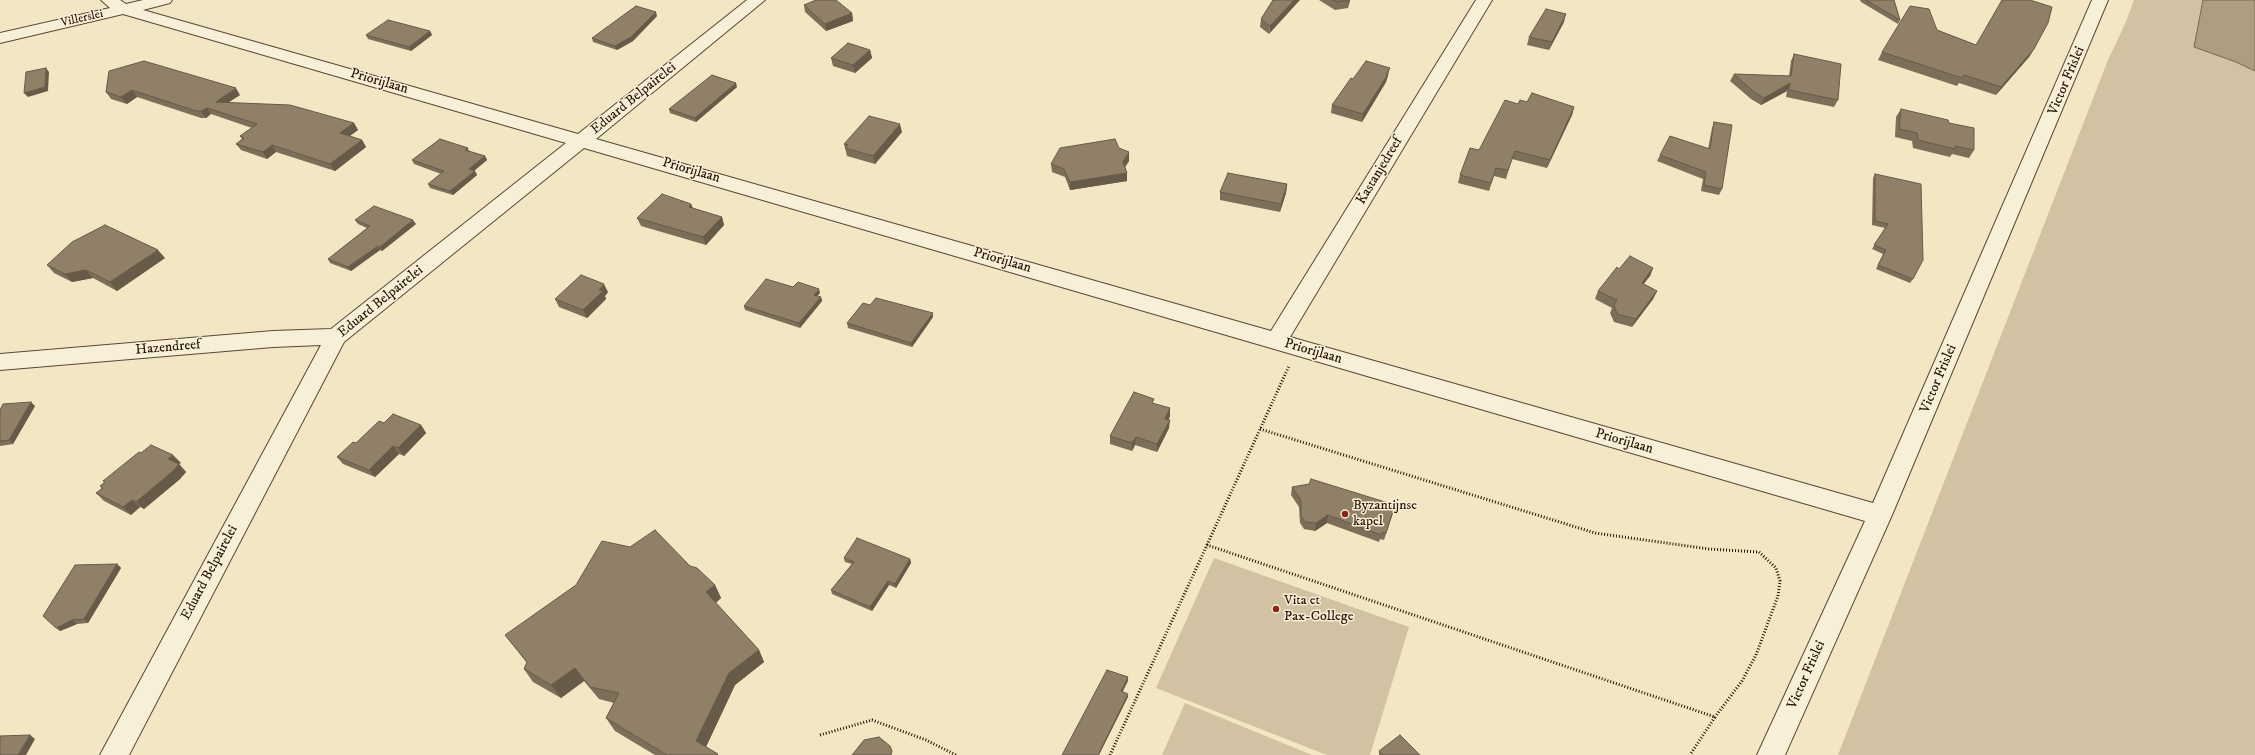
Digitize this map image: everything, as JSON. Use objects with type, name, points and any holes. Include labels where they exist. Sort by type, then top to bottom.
[{"type":"street","name":"Villerslei","points":[[0,38],[116,5],[164,0]]},
{"type":"street","name":"Eduard Belpairelei","points":[[114,755],[336,337],[757,0]]},
{"type":"street","name":"Kastanjedreef","points":[[1276,342],[1484,0]]},
{"type":"street","name":"Victor Frislei","points":[[1771,755],[1880,515],[2100,0]]},
{"type":"street","name":"Priorijlaan","points":[[116,5],[1276,342],[1880,515]]},
{"type":"street","name":"Hazendreef","points":[[0,362],[273,339],[336,337]]},
{"type":"path","points":[[1110,755],[1297,347]]},
{"type":"path","points":[[1260,429],[1595,533],[1702,548],[1759,552],[1776,568],[1780,581],[1778,596],[1756,656],[1742,682],[1715,717],[1690,755]]},
{"type":"path","points":[[1207,545],[1715,717]]},
{"type":"path","points":[[820,736],[872,720],[926,740],[956,755]]},
{"type":"shaded area","points":[[2134,0],[2203,0],[2194,47],[2236,62],[2255,71],[2255,755],[1838,755],[2108,60],[2125,24]]},
{"type":"shaded area","points":[[2203,0],[2255,0],[2255,71],[2236,62],[2194,47]]},
{"type":"shaded area","points":[[1214,558],[1409,627],[1370,755],[1327,755],[1156,688]]},
{"type":"shaded area","points":[[1185,703],[1312,755],[1162,755]]},
{"type":"building","points":[[816,0],[836,0],[852,13],[825,24],[804,5]]},
{"type":"building","points":[[1273,0],[1294,0],[1270,26],[1261,19]]},
{"type":"building","points":[[1333,0],[1349,0],[1337,2]]},
{"type":"building","points":[[1866,0],[1894,0],[1900,20]]},
{"type":"building","points":[[2002,0],[2030,0],[2052,7],[2048,23],[2034,49],[2001,87],[1964,75],[1962,78],[1882,52],[1910,6],[1929,9],[1937,30],[1976,45]]},
{"type":"building","points":[[636,6],[656,12],[631,37],[615,46],[592,38]]},
{"type":"building","points":[[1546,9],[1566,14],[1552,42],[1529,37]]},
{"type":"building","points":[[388,20],[430,31],[409,47],[366,35]]},
{"type":"building","points":[[848,43],[870,50],[853,65],[831,58]]},
{"type":"building","points":[[1794,54],[1841,64],[1838,100],[1789,90],[1790,83],[1764,98],[1754,92],[1734,74],[1791,76]]},
{"type":"building","points":[[144,61],[236,88],[216,102],[290,105],[354,123],[340,133],[362,140],[330,164],[272,145],[263,152],[236,144],[244,138],[240,136],[257,124],[207,108],[201,111],[196,111],[132,90],[121,97],[106,92],[109,71]]},
{"type":"building","points":[[1366,61],[1390,68],[1386,74],[1388,74],[1363,114],[1332,105],[1351,78],[1353,79]]},
{"type":"building","points":[[46,68],[45,87],[24,93],[26,72]]},
{"type":"building","points":[[712,75],[736,83],[695,118],[669,109]]},
{"type":"building","points":[[1532,93],[1574,107],[1550,160],[1515,151],[1508,170],[1496,168],[1491,183],[1460,175],[1470,148],[1479,150],[1505,100],[1518,104],[1520,100],[1527,102]]},
{"type":"building","points":[[1901,109],[1948,120],[1949,123],[1974,128],[1974,150],[1955,146],[1955,149],[1918,140],[1917,133],[1899,129]]},
{"type":"building","points":[[869,116],[900,124],[873,156],[845,148],[848,145],[844,144]]},
{"type":"building","points":[[1714,122],[1732,125],[1722,189],[1704,185],[1706,172],[1660,155],[1670,136],[1710,149]]},
{"type":"building","points":[[440,139],[468,148],[465,150],[485,156],[469,169],[475,171],[450,191],[428,184],[444,171],[412,160]]},
{"type":"building","points":[[1115,139],[1119,148],[1129,152],[1123,162],[1127,173],[1070,182],[1064,169],[1051,164],[1060,148]]},
{"type":"building","points":[[1228,173],[1287,184],[1281,204],[1220,192]]},
{"type":"building","points":[[1875,174],[1921,184],[1923,260],[1913,279],[1878,265],[1886,250],[1874,245],[1888,224],[1875,221]]},
{"type":"building","points":[[662,194],[691,204],[689,207],[722,217],[703,237],[637,218]]},
{"type":"building","points":[[374,206],[413,220],[380,247],[378,246],[348,267],[328,259],[370,226],[355,220]]},
{"type":"building","points":[[105,225],[158,250],[110,282],[86,270],[65,274],[47,265],[72,242]]},
{"type":"building","points":[[1630,256],[1653,268],[1642,283],[1657,291],[1636,319],[1617,314],[1614,305],[1617,300],[1598,291],[1617,267],[1619,269]]},
{"type":"building","points":[[581,275],[604,284],[599,290],[603,291],[583,310],[555,299]]},
{"type":"building","points":[[766,279],[793,287],[798,282],[819,289],[814,295],[821,297],[799,323],[744,306]]},
{"type":"building","points":[[876,298],[933,313],[911,343],[847,323],[863,303],[870,305]]},
{"type":"building","points":[[1134,392],[1154,399],[1152,403],[1170,408],[1165,419],[1170,420],[1157,444],[1136,437],[1132,443],[1110,436]]},
{"type":"building","points":[[31,402],[9,440],[0,441],[0,409],[3,404]]},
{"type":"building","points":[[393,414],[421,425],[398,448],[393,446],[369,470],[337,457],[353,442],[356,443],[379,421],[384,423]]},
{"type":"building","points":[[151,445],[173,455],[168,459],[179,464],[172,472],[136,502],[132,500],[123,507],[96,493],[103,488],[100,486],[105,482],[103,481],[139,452],[141,453]]},
{"type":"building","name":"Byzantijnse kapel","points":[[1311,479],[1395,505],[1386,533],[1382,532],[1381,535],[1328,515],[1316,523],[1305,522],[1301,516],[1301,500],[1292,487],[1309,484]]},
{"type":"building","points":[[655,530],[690,566],[697,568],[715,585],[706,592],[759,650],[729,673],[696,741],[718,754],[717,755],[667,755],[606,718],[619,693],[590,687],[575,668],[551,685],[524,669],[527,662],[505,635],[576,585],[602,541],[630,547]]},
{"type":"building","points":[[857,538],[910,559],[895,584],[888,581],[870,607],[831,590],[854,562],[844,558]]},
{"type":"building","points":[[117,564],[84,619],[72,620],[56,628],[43,616],[75,565]]},
{"type":"building","points":[[1107,670],[1128,677],[1121,691],[1128,694],[1098,755],[1062,755]]},
{"type":"building","points":[[30,735],[18,755],[0,755],[0,736]]},
{"type":"building","points":[[1400,735],[1420,755],[1383,755],[1379,751]]},
{"type":"building","points":[[879,737],[890,746],[892,751],[891,755],[852,755],[864,740]]},
{"type":"place","name":"Byzantijnse kapel","points":[[1345,514]]},
{"type":"place","name":"Vita et Pax-College","points":[[1276,609]]}]
